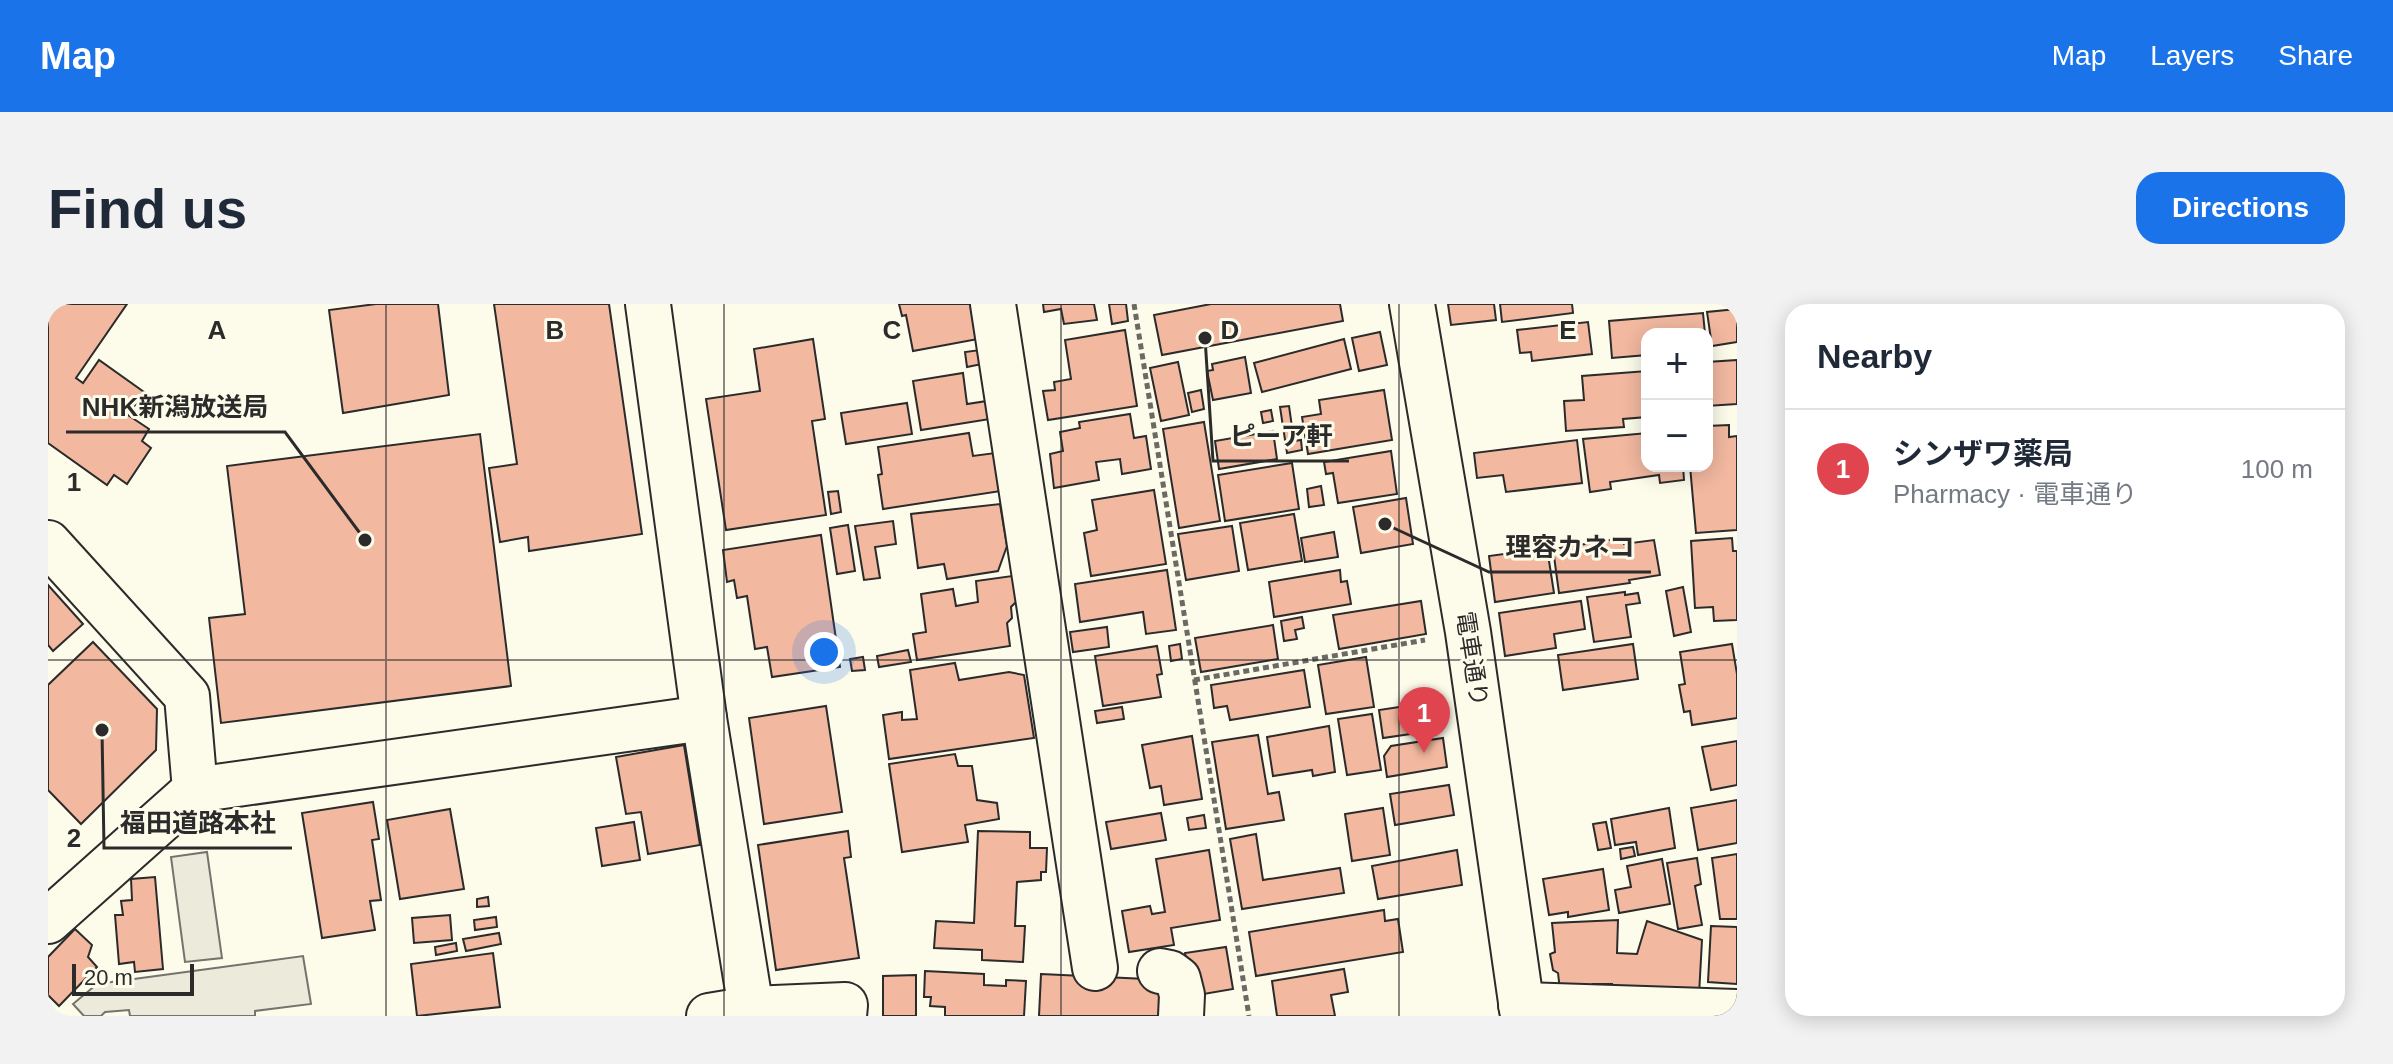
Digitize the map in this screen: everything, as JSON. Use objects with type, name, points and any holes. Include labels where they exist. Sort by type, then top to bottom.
[{"type":"street","points":[[648,304],[704,718],[730,1013],[845,1005],[844,1016]]},
{"type":"street","points":[[993,304],[1095,968]]},
{"type":"street","name":"電車通り","points":[[1412,304],[1468,632],[1522,1010]]},
{"type":"street","points":[[48,543],[187,696],[195,790]]},
{"type":"street","points":[[48,921],[195,790],[704,718]]},
{"type":"street","points":[[1160,971],[1178,979],[1182,995],[1181,1016]]},
{"type":"street","points":[[1522,1010],[1737,1012]]},
{"type":"path","points":[[1134,304],[1249,1016]]},
{"type":"path","points":[[1194,680],[1468,632]]},
{"type":"shaded area","points":[[207,852],[222,958],[185,962],[171,857]]},
{"type":"shaded area","points":[[303,956],[311,1004],[255,1011],[255,1016],[130,1016],[129,1010],[84,1016],[73,1004],[97,984]]},
{"type":"building","points":[[48,304],[127,304],[76,378],[83,383],[99,360],[144,392],[128,415],[149,429],[142,441],[151,448],[127,484],[114,475],[107,485],[48,443]]},
{"type":"building","points":[[376,304],[438,304],[449,395],[343,413],[329,310]]},
{"type":"building","points":[[494,304],[609,304],[642,534],[529,551],[528,537],[500,542],[489,468],[517,464]]},
{"type":"building","points":[[899,304],[972,304],[978,339],[913,351],[906,315],[902,316]]},
{"type":"building","points":[[1043,304],[1094,304],[1097,320],[1064,324],[1061,309],[1044,312]]},
{"type":"building","points":[[1109,304],[1126,304],[1128,321],[1112,324]]},
{"type":"building","points":[[1211,304],[1340,304],[1343,321],[1162,355],[1154,315]]},
{"type":"building","points":[[1448,304],[1494,304],[1496,320],[1451,325]]},
{"type":"building","points":[[1500,304],[1572,304],[1573,313],[1502,322]]},
{"type":"building","points":[[1737,309],[1737,342],[1713,346],[1713,328],[1709,328],[1707,312]]},
{"type":"building","points":[[1703,313],[1704,328],[1641,328],[1641,356],[1612,358],[1609,321]]},
{"type":"building","points":[[1588,322],[1592,354],[1532,361],[1531,352],[1520,353],[1517,330]]},
{"type":"building","points":[[1125,330],[1137,406],[1048,420],[1043,391],[1055,390],[1054,382],[1071,379],[1065,340]]},
{"type":"building","points":[[1380,332],[1387,365],[1359,371],[1352,338]]},
{"type":"building","points":[[813,339],[825,419],[812,421],[826,515],[726,530],[706,399],[760,391],[754,349]]},
{"type":"building","points":[[1344,339],[1351,369],[1262,392],[1254,363]]},
{"type":"building","points":[[980,350],[982,364],[967,367],[965,352]]},
{"type":"building","points":[[1245,357],[1251,393],[1213,400],[1207,371],[1213,370],[1212,364]]},
{"type":"building","points":[[1737,360],[1737,404],[1713,406],[1713,362]]},
{"type":"building","points":[[1178,362],[1189,415],[1161,421],[1150,368]]},
{"type":"building","points":[[1641,371],[1641,418],[1623,419],[1624,427],[1566,431],[1564,401],[1584,400],[1582,376]]},
{"type":"building","points":[[963,373],[967,404],[987,401],[990,419],[921,430],[913,381]]},
{"type":"building","points":[[1201,390],[1204,409],[1192,412],[1188,393]]},
{"type":"building","points":[[1384,390],[1392,440],[1308,454],[1302,417],[1321,414],[1319,400]]},
{"type":"building","points":[[907,403],[912,434],[846,444],[841,413]]},
{"type":"building","points":[[1289,406],[1294,441],[1301,440],[1302,450],[1287,453],[1280,407]]},
{"type":"building","points":[[1271,410],[1273,421],[1263,423],[1261,412]]},
{"type":"building","points":[[1130,414],[1134,438],[1146,436],[1151,469],[1122,474],[1120,459],[1096,462],[1099,480],[1054,488],[1050,454],[1063,451],[1060,432],[1080,428],[1079,422]]},
{"type":"building","points":[[1204,422],[1220,521],[1179,528],[1163,429]]},
{"type":"building","points":[[1729,425],[1729,437],[1737,436],[1737,530],[1696,533],[1691,472],[1713,472],[1713,426]]},
{"type":"building","points":[[1273,431],[1277,459],[1219,469],[1215,441]]},
{"type":"building","points":[[969,433],[973,456],[995,453],[1001,491],[883,509],[878,447]]},
{"type":"building","points":[[480,434],[511,686],[221,723],[209,618],[245,614],[227,466]]},
{"type":"building","points":[[1641,434],[1641,472],[1683,472],[1684,480],[1660,483],[1659,475],[1610,482],[1611,489],[1590,492],[1583,439]]},
{"type":"building","points":[[1577,440],[1582,483],[1506,492],[1503,475],[1477,478],[1474,453]]},
{"type":"building","points":[[1391,451],[1397,494],[1338,503],[1333,473],[1326,474],[1324,462]]},
{"type":"building","points":[[1292,463],[1299,509],[1225,521],[1218,475]]},
{"type":"building","points":[[1321,486],[1324,505],[1309,507],[1307,489]]},
{"type":"building","points":[[1154,490],[1166,564],[1091,576],[1084,533],[1097,530],[1092,500]]},
{"type":"building","points":[[838,491],[841,512],[831,514],[828,492]]},
{"type":"building","points":[[1406,498],[1413,544],[1361,553],[1353,507]]},
{"type":"building","points":[[1000,504],[1007,546],[998,571],[947,579],[944,564],[918,568],[911,514]]},
{"type":"building","points":[[1294,514],[1302,561],[1248,570],[1240,523]]},
{"type":"building","points":[[893,521],[896,544],[875,547],[880,578],[864,580],[855,526]]},
{"type":"building","points":[[848,525],[855,571],[837,574],[830,528]]},
{"type":"building","points":[[1232,526],[1239,571],[1186,580],[1178,534]]},
{"type":"building","points":[[1334,532],[1338,557],[1305,562],[1301,538]]},
{"type":"building","points":[[821,535],[840,667],[772,677],[767,647],[755,649],[747,596],[737,598],[734,580],[727,582],[723,550]]},
{"type":"building","points":[[1623,538],[1624,544],[1654,540],[1660,575],[1629,580],[1630,583],[1559,593],[1553,549]]},
{"type":"building","points":[[1732,538],[1733,551],[1737,551],[1737,620],[1714,621],[1713,607],[1695,608],[1691,541]]},
{"type":"building","points":[[1547,548],[1554,593],[1495,602],[1489,556]]},
{"type":"building","points":[[1167,570],[1176,630],[1146,634],[1143,612],[1080,622],[1075,584]]},
{"type":"building","points":[[1340,570],[1341,582],[1347,581],[1351,604],[1274,617],[1269,582]]},
{"type":"building","points":[[1012,576],[1017,601],[1011,607],[1012,618],[1007,623],[1010,646],[917,660],[913,634],[926,632],[921,594],[953,589],[956,606],[978,602],[976,581]]},
{"type":"building","points":[[48,585],[83,624],[53,651],[48,645]]},
{"type":"building","points":[[1683,587],[1691,632],[1674,636],[1666,591]]},
{"type":"building","points":[[1625,592],[1625,595],[1638,593],[1640,603],[1626,605],[1631,637],[1594,642],[1587,597]]},
{"type":"building","points":[[1421,601],[1426,634],[1339,649],[1333,615]]},
{"type":"building","points":[[1581,601],[1585,629],[1554,634],[1556,648],[1505,656],[1499,613]]},
{"type":"building","points":[[1302,617],[1304,628],[1295,630],[1297,639],[1284,641],[1281,621]]},
{"type":"building","points":[[1273,625],[1278,659],[1201,672],[1195,638]]},
{"type":"building","points":[[1107,627],[1109,647],[1073,652],[1070,632]]},
{"type":"building","points":[[93,642],[157,709],[156,750],[81,824],[48,790],[48,685]]},
{"type":"building","points":[[1180,644],[1182,659],[1171,661],[1169,646]]},
{"type":"building","points":[[1633,644],[1638,679],[1563,690],[1558,655]]},
{"type":"building","points":[[1732,644],[1737,674],[1737,718],[1692,725],[1690,711],[1684,712],[1679,685],[1685,684],[1680,652]]},
{"type":"building","points":[[1157,646],[1162,674],[1157,675],[1161,697],[1103,706],[1095,656]]},
{"type":"building","points":[[908,650],[911,662],[879,667],[877,656]]},
{"type":"building","points":[[863,657],[865,670],[852,671],[850,659]]},
{"type":"building","points":[[1366,657],[1374,707],[1326,714],[1318,665]]},
{"type":"building","points":[[955,663],[959,680],[1009,672],[1024,675],[1034,738],[889,759],[883,715],[902,712],[902,720],[917,719],[910,670]]},
{"type":"building","points":[[1304,670],[1310,707],[1230,720],[1227,706],[1214,708],[1211,685]]},
{"type":"building","points":[[1433,702],[1438,730],[1383,738],[1379,710]]},
{"type":"building","points":[[826,706],[842,812],[764,824],[749,718]]},
{"type":"building","points":[[1122,707],[1124,719],[1097,723],[1095,711]]},
{"type":"building","points":[[1372,714],[1381,770],[1347,775],[1338,719]]},
{"type":"building","points":[[1329,726],[1335,772],[1313,776],[1312,770],[1273,776],[1267,737]]},
{"type":"building","points":[[1258,735],[1268,794],[1279,792],[1284,820],[1226,829],[1212,742]]},
{"type":"building","points":[[1192,736],[1202,799],[1164,805],[1161,786],[1150,788],[1142,745]]},
{"type":"building","points":[[1443,738],[1447,767],[1387,777],[1384,756],[1391,746]]},
{"type":"building","points":[[1737,741],[1737,785],[1711,790],[1702,747]]},
{"type":"building","points":[[684,745],[700,845],[648,854],[641,812],[626,814],[616,757]]},
{"type":"building","points":[[955,754],[958,766],[972,766],[977,800],[997,803],[999,819],[965,825],[968,842],[902,852],[889,764]]},
{"type":"building","points":[[1449,785],[1454,815],[1395,825],[1390,794]]},
{"type":"building","points":[[1737,800],[1737,843],[1698,850],[1691,808]]},
{"type":"building","points":[[373,802],[379,839],[372,840],[381,900],[370,901],[375,930],[322,938],[302,813]]},
{"type":"building","points":[[1383,808],[1390,855],[1352,861],[1345,814]]},
{"type":"building","points":[[1669,808],[1675,848],[1638,855],[1636,842],[1615,845],[1611,819]]},
{"type":"building","points":[[450,809],[464,889],[400,899],[387,820]]},
{"type":"building","points":[[1161,813],[1166,840],[1111,849],[1106,822]]},
{"type":"building","points":[[1204,815],[1206,828],[1189,830],[1187,818]]},
{"type":"building","points":[[634,822],[640,860],[602,866],[596,828]]},
{"type":"building","points":[[1606,822],[1611,848],[1598,850],[1593,824]]},
{"type":"building","points":[[848,831],[851,857],[844,858],[859,958],[776,970],[758,845]]},
{"type":"building","points":[[978,831],[1030,832],[1030,848],[1047,848],[1046,872],[1041,872],[1041,880],[1017,882],[1015,926],[1025,926],[1023,962],[982,960],[982,950],[934,948],[936,921],[974,923]]},
{"type":"building","points":[[1256,834],[1263,880],[1340,868],[1344,893],[1242,909],[1230,839]]},
{"type":"building","points":[[1633,847],[1635,856],[1621,859],[1620,849]]},
{"type":"building","points":[[1209,850],[1220,920],[1171,928],[1174,945],[1129,952],[1122,911],[1150,906],[1152,914],[1165,912],[1156,859]]},
{"type":"building","points":[[1457,850],[1462,885],[1378,899],[1372,866]]},
{"type":"building","points":[[1737,854],[1737,919],[1720,919],[1712,858]]},
{"type":"building","points":[[1697,858],[1701,884],[1695,886],[1702,925],[1678,929],[1667,863]]},
{"type":"building","points":[[1662,859],[1670,904],[1619,913],[1615,890],[1631,887],[1627,866]]},
{"type":"building","points":[[1603,869],[1609,910],[1568,917],[1568,912],[1549,915],[1543,879]]},
{"type":"building","points":[[155,877],[163,969],[135,972],[134,962],[119,964],[115,915],[123,915],[121,901],[132,900],[131,879]]},
{"type":"building","points":[[488,897],[489,906],[477,907],[477,899]]},
{"type":"building","points":[[1384,910],[1385,921],[1398,919],[1403,952],[1256,976],[1249,932]]},
{"type":"building","points":[[450,915],[452,940],[414,943],[412,918]]},
{"type":"building","points":[[496,917],[497,927],[475,930],[474,920]]},
{"type":"building","points":[[1618,920],[1617,953],[1637,954],[1647,921],[1702,940],[1699,995],[1612,993],[1612,984],[1593,984],[1590,992],[1560,990],[1558,973],[1553,970],[1550,954],[1555,952],[1552,923]]},
{"type":"building","points":[[1711,926],[1737,927],[1737,984],[1708,982]]},
{"type":"building","points":[[75,929],[92,945],[88,957],[97,967],[59,1006],[48,995],[48,957]]},
{"type":"building","points":[[499,933],[501,944],[466,951],[463,939]]},
{"type":"building","points":[[456,943],[457,951],[436,955],[435,947]]},
{"type":"building","points":[[1226,947],[1233,989],[1198,995],[1189,982],[1185,953]]},
{"type":"building","points":[[493,953],[500,1007],[417,1016],[411,964]]},
{"type":"building","points":[[1344,969],[1348,992],[1331,995],[1335,1016],[1277,1016],[1272,981]]},
{"type":"building","points":[[925,971],[984,974],[984,985],[1006,986],[1006,980],[1026,981],[1024,1016],[945,1016],[945,1007],[930,1006],[931,997],[924,997]]},
{"type":"building","points":[[1041,974],[1167,980],[1165,1016],[1039,1016]]},
{"type":"building","points":[[916,975],[916,1016],[883,1016],[883,976]]},
{"type":"place","name":"ピーア軒","points":[[1205,338]]},
{"type":"place","name":"理容カネコ","points":[[1385,524]]},
{"type":"place","name":"NHK新潟放送局","points":[[365,540]]},
{"type":"place","name":"福田道路本社","points":[[102,730]]},
{"type":"place","name":"シンザワ薬局","points":[[1424,753]]}]
